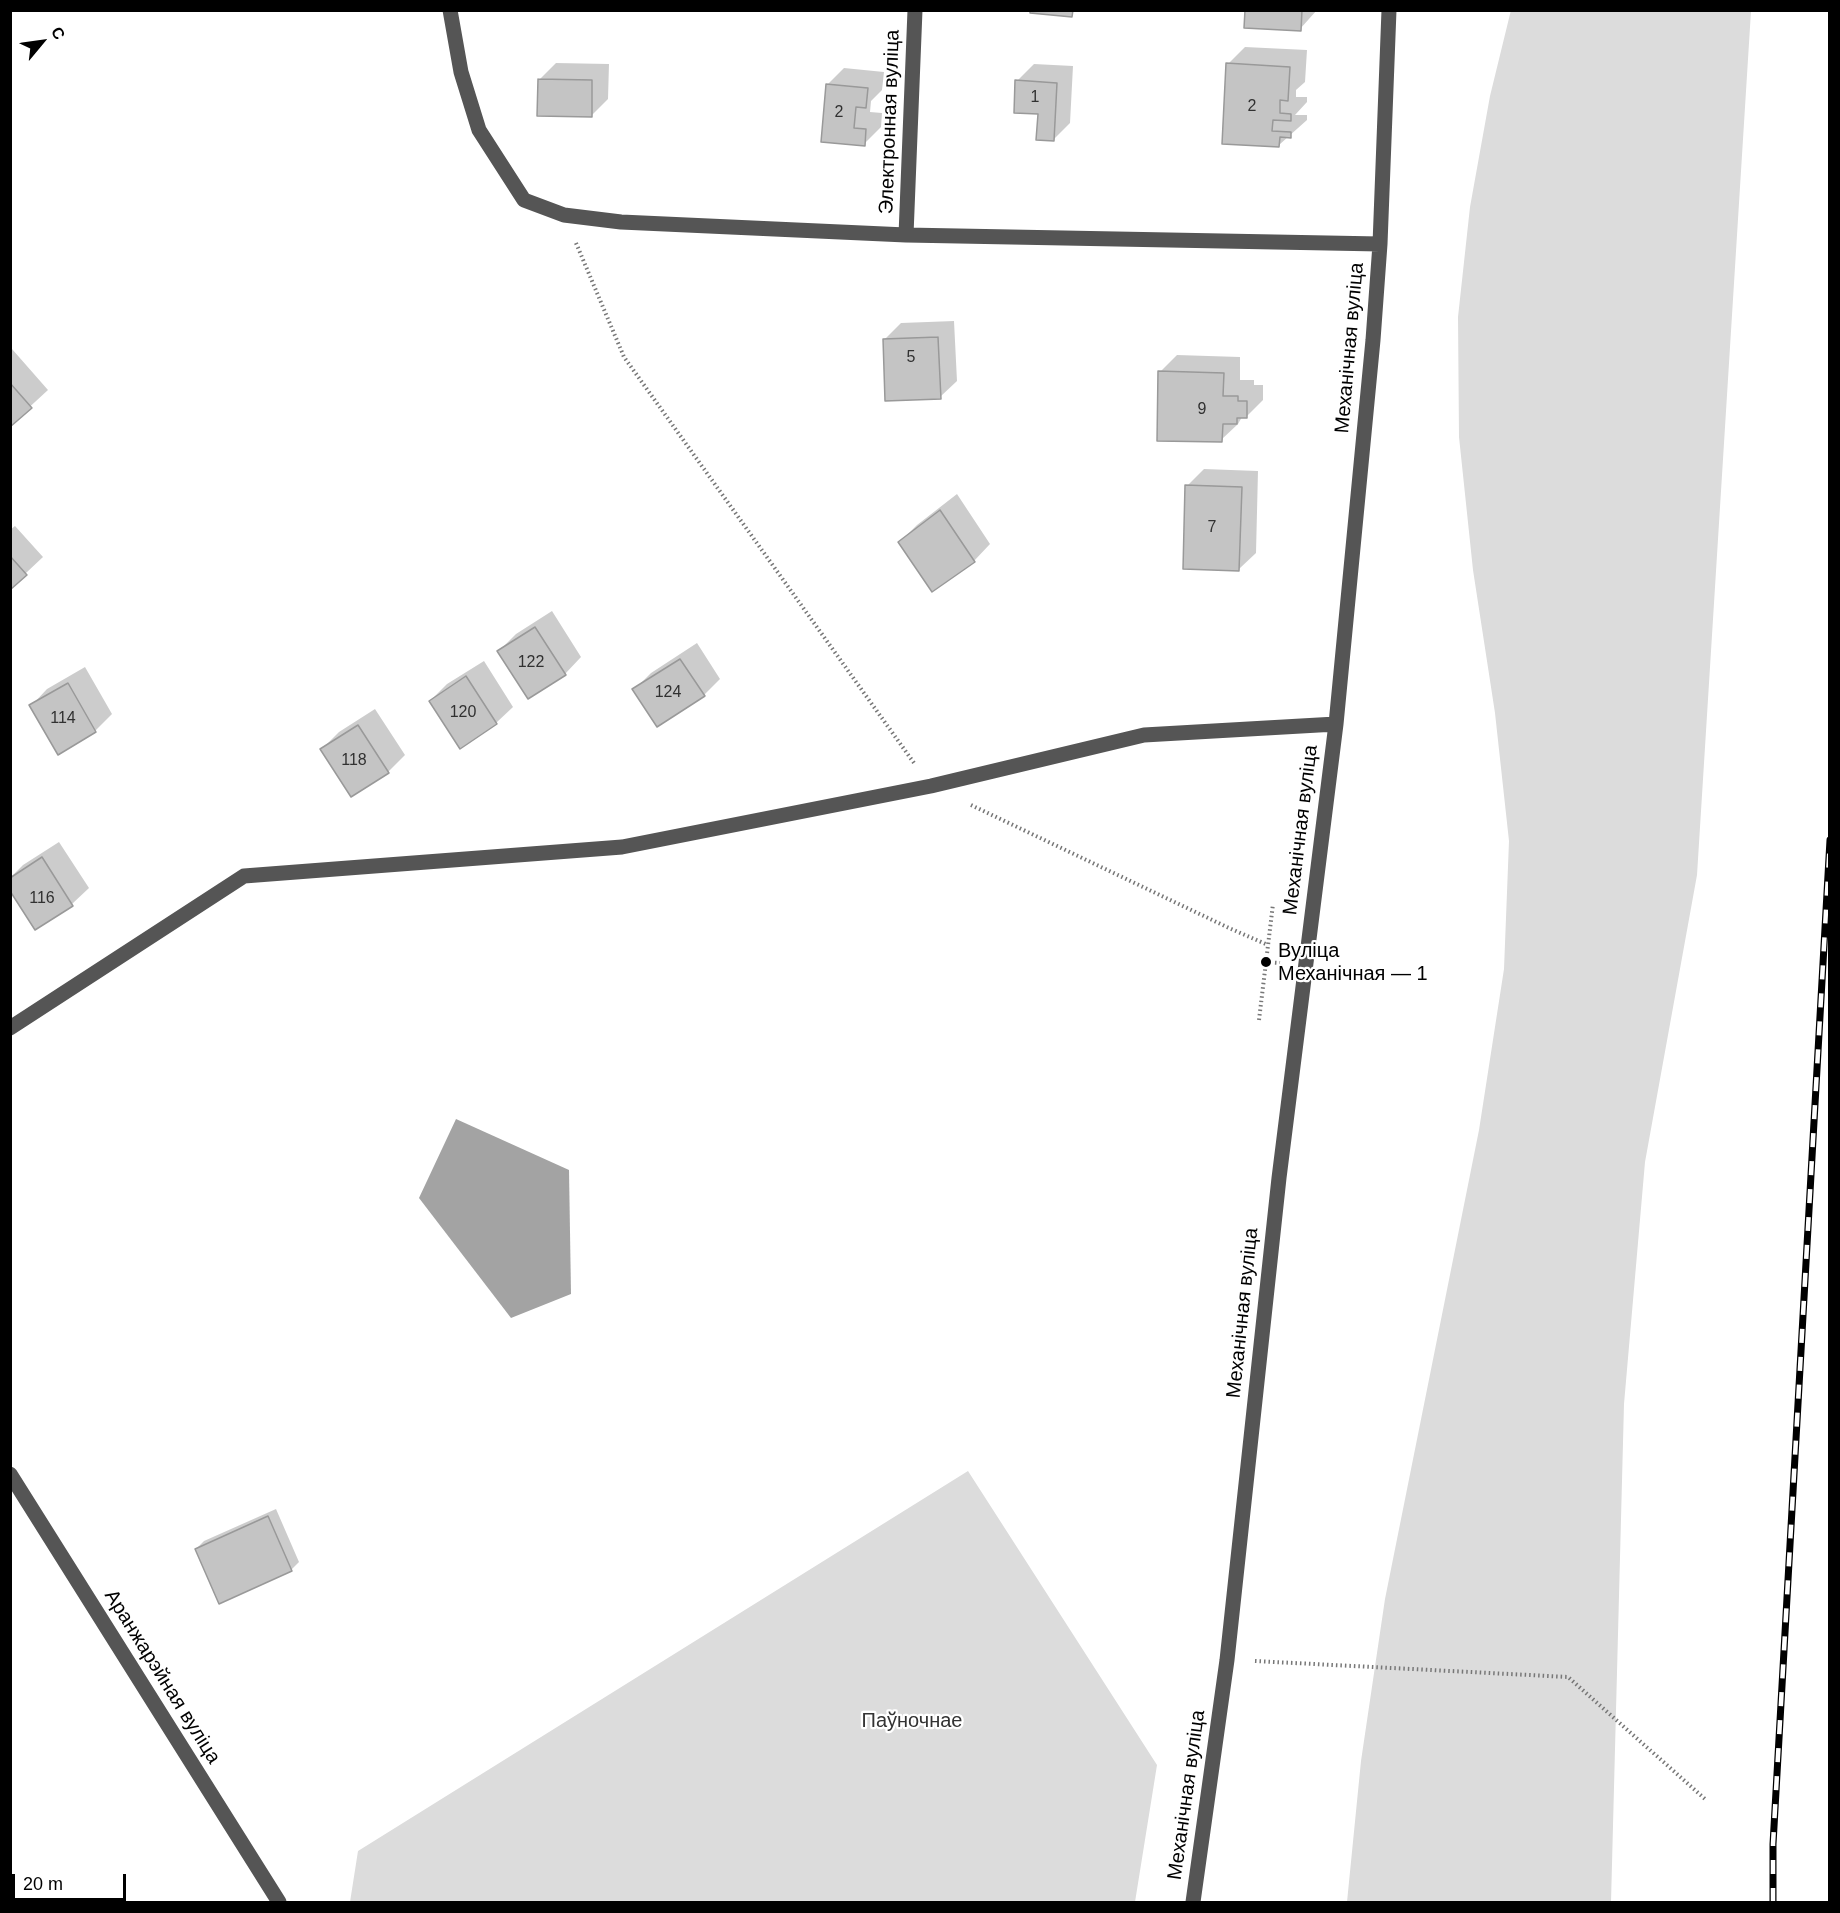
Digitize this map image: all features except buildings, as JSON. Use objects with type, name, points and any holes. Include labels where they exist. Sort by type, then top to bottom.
[{"type":"street","points":[[450,10],[461,72],[479,130],[524,200],[564,215],[621,222],[906,235],[1380,244]]},
{"type":"street","name":"Электронная вуліца","points":[[906,235],[915,10]]},
{"type":"street","name":"Механічная вуліца","points":[[1193,1902],[1227,1660],[1279,1178],[1335,724],[1373,340],[1380,244],[1389,10]]},
{"type":"street","points":[[10,1028],[244,876],[622,847],[931,786],[1144,735],[1335,724]]},
{"type":"street","name":"Аранжарэйная вуліца","points":[[10,1474],[279,1902]]},
{"type":"path","points":[[564,215],[624,357],[931,786],[1268,945]]},
{"type":"path","points":[[1259,1020],[1273,904]]},
{"type":"path","points":[[1227,1660],[1568,1677],[1705,1799]]},
{"type":"green space","points":[[1511,10],[1751,11],[1697,875],[1645,1162],[1624,1404],[1611,1902],[1347,1902],[1361,1761],[1385,1599],[1479,1130],[1504,969],[1509,841],[1495,713],[1473,570],[1459,437],[1458,317],[1470,207],[1490,96]]},
{"type":"green space","name":"Паўночнае","points":[[968,1471],[1157,1765],[1135,1902],[350,1902],[358,1851]]},
{"type":"shaded area","points":[[456,1119],[569,1170],[571,1294],[511,1318],[419,1198]]},
{"type":"railway","points":[[1773,1902],[1773,1844],[1830,840]]},
{"type":"place","name":"Вуліца Механічная — 1","points":[[1266,962]]}]
